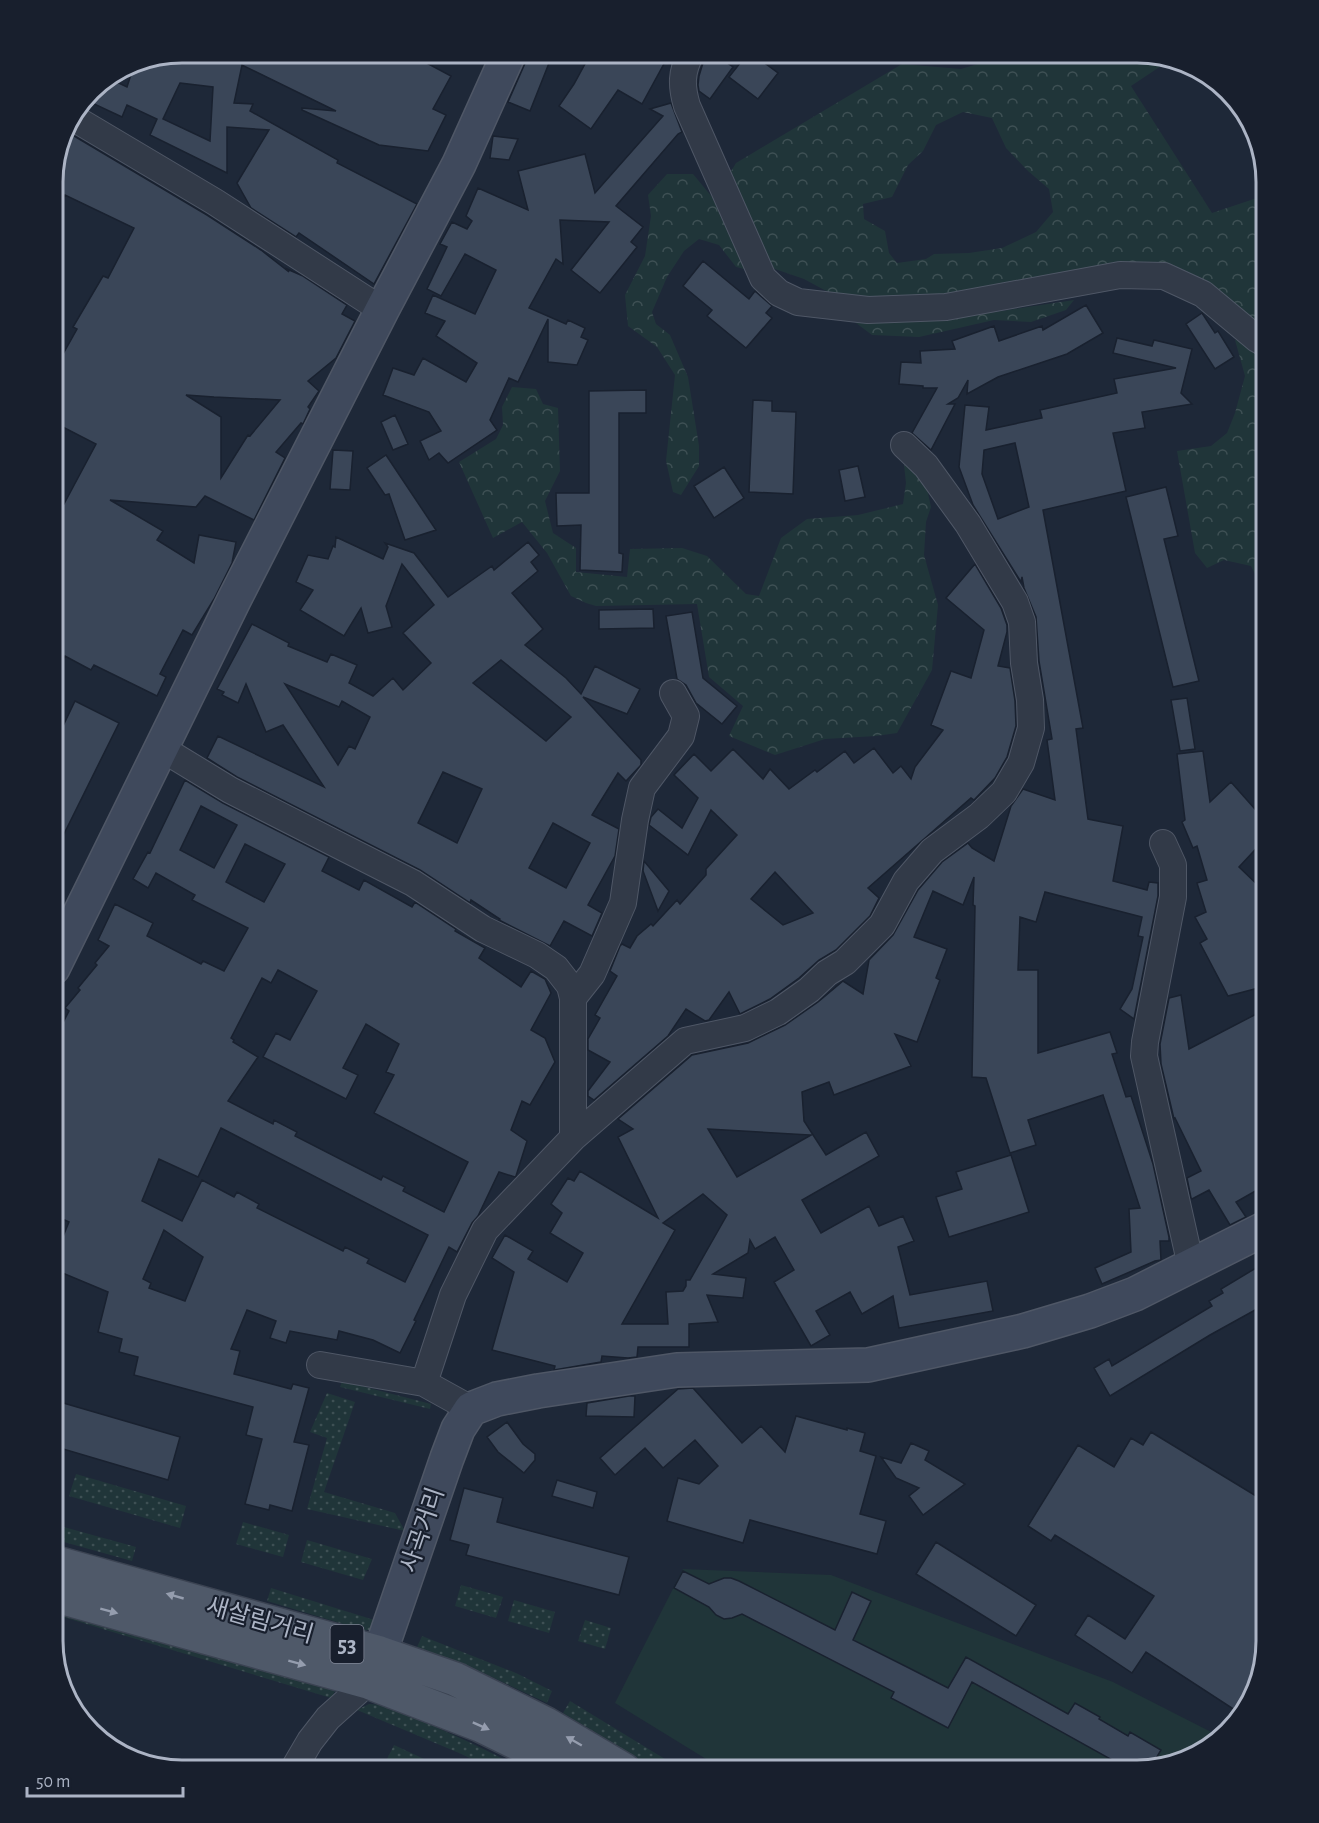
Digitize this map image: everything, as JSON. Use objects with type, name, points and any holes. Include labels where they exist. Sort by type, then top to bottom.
[{"type":"main road","name":"새살림거리","points":[[63,1566],[374,1668],[549,1760]]},
{"type":"main road","name":"새살림거리","points":[[63,1597],[374,1668],[455,1679],[546,1724],[607,1760]]},
{"type":"street","points":[[63,948],[245,580],[459,164],[504,63]]},
{"type":"street","points":[[686,63],[682,75],[682,89],[687,106],[763,278],[779,293],[798,303],[868,310],[946,308],[1120,275],[1164,276],[1203,294],[1256,338]]},
{"type":"street","points":[[81,121],[215,202],[382,310]]},
{"type":"street","points":[[424,1383],[453,1295],[485,1230],[573,1138],[685,1041],[745,1028],[778,1012],[827,973],[845,962],[882,925],[906,881],[932,851],[978,816],[1004,792],[1021,763],[1031,728],[1022,622],[1016,602],[968,524],[926,466],[904,445]]},
{"type":"street","points":[[573,998],[592,974],[623,903],[642,788],[681,736],[686,716],[673,693]]},
{"type":"street","points":[[161,748],[230,790],[413,882],[483,929],[537,955],[556,968],[570,986],[573,998],[573,1138]]},
{"type":"street","points":[[1163,843],[1173,865],[1173,897],[1144,1056],[1191,1266]]},
{"type":"street","points":[[320,1365],[424,1383],[471,1408],[497,1399],[538,1390],[677,1370],[868,1365],[1023,1331],[1090,1311],[1135,1294],[1256,1233]]},
{"type":"street","name":"사곡거리","points":[[374,1668],[447,1458],[458,1429],[471,1408]]},
{"type":"street","points":[[299,1760],[328,1718],[374,1668]]},
{"type":"green space","points":[[981,63],[1145,63],[1162,65],[1131,86],[1212,213],[1256,198],[1256,325],[1170,269],[913,300],[861,302],[828,292],[804,279],[772,268],[730,173],[736,163],[902,64],[961,69]],"holes":[[[963,112],[992,118],[1006,148],[1049,189],[1053,212],[1036,232],[1002,248],[969,253],[934,254],[926,259],[897,263],[889,253],[885,231],[864,219],[863,204],[892,197],[908,165],[923,151],[936,125]]]},
{"type":"green space","points":[[667,174],[693,174],[722,209],[749,270],[736,267],[719,245],[699,239],[684,251],[667,277],[652,312],[656,324],[670,335],[688,377],[699,446],[699,466],[681,495],[673,492],[666,461],[675,375],[657,347],[628,326],[625,295],[645,256],[651,216],[648,195]]},
{"type":"green space","points":[[1074,300],[1066,310],[1031,322],[994,320],[919,337],[872,335],[848,317],[935,321]]},
{"type":"green space","points":[[1235,340],[1256,346],[1256,576],[1251,566],[1224,560],[1207,568],[1195,553],[1177,451],[1211,446],[1227,433],[1245,376]]},
{"type":"green space","points":[[512,387],[536,389],[543,404],[558,408],[560,471],[545,501],[553,533],[576,548],[576,572],[627,577],[630,549],[682,548],[707,556],[746,594],[759,596],[781,538],[807,519],[858,515],[903,504],[906,483],[904,465],[924,475],[931,507],[926,522],[924,555],[938,605],[932,670],[897,733],[825,739],[775,755],[729,736],[743,706],[709,677],[697,604],[596,606],[586,603],[571,596],[547,553],[522,522],[493,538],[459,462],[496,439],[503,425],[502,407]]},
{"type":"green space","points":[[342,1381],[431,1404],[430,1409],[340,1387]]},
{"type":"green space","points":[[327,1393],[355,1402],[324,1492],[395,1513],[405,1531],[307,1509],[327,1438],[310,1432]]},
{"type":"green space","points":[[76,1474],[186,1506],[180,1528],[69,1496]]},
{"type":"green space","points":[[243,1522],[289,1535],[283,1557],[236,1544]]},
{"type":"green space","points":[[63,1527],[136,1547],[132,1561],[63,1542]]},
{"type":"green space","points":[[307,1540],[372,1559],[363,1580],[301,1562]]},
{"type":"green space","points":[[683,1569],[831,1575],[1113,1682],[1212,1732],[1182,1751],[1168,1756],[1137,1760],[708,1760],[615,1703]]},
{"type":"green space","points":[[461,1585],[503,1597],[496,1618],[455,1606]]},
{"type":"green space","points":[[271,1588],[384,1623],[375,1630],[363,1630],[267,1601]]},
{"type":"green space","points":[[514,1600],[555,1612],[549,1633],[508,1621]]},
{"type":"green space","points":[[63,1609],[335,1691],[331,1698],[63,1617]]},
{"type":"green space","points":[[585,1620],[611,1628],[605,1649],[578,1641]]},
{"type":"green space","points":[[422,1636],[516,1673],[552,1691],[547,1703],[479,1671],[417,1647]]},
{"type":"green space","points":[[570,1701],[667,1760],[641,1760],[563,1713]]},
{"type":"green space","points":[[369,1704],[399,1711],[505,1760],[474,1760],[357,1710]]},
{"type":"green space","points":[[394,1745],[426,1760],[386,1760]]},
{"type":"building","points":[[182,63],[427,63],[451,76],[433,109],[446,115],[428,151],[379,145],[302,110],[302,108],[336,111],[242,65],[234,103],[253,104],[250,111],[338,160],[337,163],[417,204],[374,284],[299,233],[296,237],[251,208],[237,183],[269,130],[227,127],[227,173],[150,135],[157,119],[127,105],[122,117],[93,104],[118,83],[127,87],[131,75],[159,65]],"holes":[[[180,83],[213,87],[210,141],[163,119]]]},
{"type":"building","points":[[525,63],[549,63],[530,111],[508,102]]},
{"type":"building","points":[[586,63],[664,63],[642,104],[618,90],[591,129],[559,106]]},
{"type":"building","points":[[703,63],[727,63],[733,67],[710,99],[699,91],[699,76]]},
{"type":"building","points":[[740,63],[764,63],[778,73],[758,99],[729,77]]},
{"type":"building","points":[[671,103],[682,132],[616,206],[643,227],[631,242],[637,247],[600,293],[571,270],[609,222],[560,220],[563,264],[556,259],[529,308],[566,324],[568,320],[585,328],[581,337],[588,340],[577,365],[548,362],[548,319],[518,382],[509,378],[490,420],[497,430],[448,463],[439,453],[429,460],[420,441],[441,431],[429,412],[383,395],[393,368],[414,375],[423,358],[466,382],[477,363],[436,336],[445,321],[425,313],[433,295],[475,314],[496,270],[465,254],[441,296],[427,289],[447,247],[440,244],[452,222],[467,229],[472,221],[466,216],[478,188],[528,210],[518,171],[585,154],[595,193],[663,116],[650,109]]},
{"type":"building","points":[[73,135],[207,215],[261,250],[289,272],[287,269],[303,276],[347,305],[342,314],[355,321],[336,358],[308,381],[319,391],[308,407],[310,409],[303,424],[301,423],[276,452],[285,458],[254,520],[205,496],[196,507],[110,500],[163,531],[157,540],[194,563],[199,535],[236,542],[232,563],[214,599],[192,635],[183,630],[160,674],[166,677],[157,696],[94,665],[91,670],[65,656],[63,659],[63,503],[96,444],[63,427],[63,354],[77,329],[73,327],[103,276],[108,278],[134,228],[65,195],[63,199],[63,174]],"holes":[[[186,395],[280,400],[250,436],[248,435],[221,478],[221,417]]]},
{"type":"building","points":[[493,136],[518,139],[509,160],[490,158]]},
{"type":"building","points":[[703,261],[749,299],[755,291],[772,306],[766,313],[772,318],[746,348],[707,316],[712,310],[683,286]]},
{"type":"building","points":[[1086,305],[1103,333],[1067,354],[998,377],[967,394],[968,380],[958,398],[948,404],[955,404],[931,450],[912,433],[937,388],[899,384],[901,362],[921,363],[920,351],[955,349],[952,341],[994,326],[999,341],[1042,326],[1043,330]]},
{"type":"building","points":[[1202,313],[1215,333],[1218,331],[1234,357],[1215,369],[1186,324]]},
{"type":"building","points":[[1117,338],[1152,346],[1154,340],[1192,349],[1181,393],[1192,404],[1142,412],[1145,428],[1113,433],[1126,491],[1043,510],[1083,728],[1076,729],[1088,819],[1123,826],[1113,881],[1147,890],[1149,882],[1158,883],[1158,896],[1134,1019],[1120,1009],[1132,989],[1143,937],[1138,936],[1142,917],[1045,892],[1036,922],[1020,917],[1018,970],[1038,970],[1038,1053],[1110,1032],[1117,1053],[1112,1054],[1126,1097],[1131,1096],[1153,1164],[1169,1237],[1169,1241],[1160,1241],[1161,1260],[1102,1284],[1095,1268],[1131,1252],[1129,1209],[1140,1208],[1103,1095],[1028,1120],[1036,1145],[1010,1153],[986,1078],[972,1077],[974,877],[963,905],[933,891],[914,937],[947,949],[936,978],[940,980],[917,1042],[895,1034],[911,1066],[834,1095],[829,1082],[802,1092],[804,1121],[826,1155],[866,1132],[879,1156],[802,1200],[821,1233],[869,1206],[879,1226],[903,1216],[914,1241],[898,1247],[910,1295],[987,1281],[993,1311],[899,1328],[893,1296],[862,1314],[850,1292],[816,1311],[830,1335],[811,1346],[774,1282],[794,1270],[775,1237],[755,1249],[750,1240],[748,1253],[713,1274],[746,1278],[743,1298],[707,1295],[718,1322],[689,1324],[689,1347],[638,1347],[637,1357],[602,1356],[601,1362],[554,1370],[555,1366],[492,1350],[514,1272],[492,1258],[505,1235],[533,1251],[528,1259],[567,1282],[583,1253],[550,1233],[562,1213],[551,1204],[568,1178],[574,1181],[580,1171],[658,1218],[618,1137],[633,1129],[618,1119],[692,1055],[748,1043],[785,1025],[843,981],[863,994],[869,960],[893,935],[918,890],[942,862],[968,843],[972,848],[994,861],[1011,806],[1023,789],[1055,800],[1047,740],[1052,739],[1039,661],[1036,617],[1022,577],[1021,582],[973,505],[959,467],[965,405],[989,407],[986,430],[1042,418],[1040,410],[1117,393],[1114,379],[1176,368],[1113,353]],"holes":[[[1015,443],[1029,507],[998,519],[982,474],[984,450]],[[708,1129],[811,1135],[737,1177]],[[703,1194],[727,1215],[690,1280],[686,1280],[683,1291],[666,1292],[668,1324],[622,1324],[675,1230],[663,1223]]]},
{"type":"building","points":[[646,390],[646,413],[619,413],[619,553],[623,554],[622,572],[580,570],[581,525],[557,526],[556,493],[589,493],[589,391]]},
{"type":"building","points":[[753,400],[772,401],[772,411],[796,412],[793,494],[749,492]]},
{"type":"building","points":[[395,415],[408,444],[393,450],[381,422]]},
{"type":"building","points":[[333,450],[353,451],[350,490],[330,489]]},
{"type":"building","points":[[386,455],[436,530],[405,540],[389,494],[385,495],[367,468]]},
{"type":"building","points":[[858,466],[865,497],[845,501],[839,470]]},
{"type":"building","points":[[724,467],[744,498],[714,518],[694,486]]},
{"type":"building","points":[[1166,487],[1178,536],[1164,539],[1199,681],[1173,687],[1126,497]]},
{"type":"building","points":[[336,537],[383,559],[388,547],[385,543],[414,553],[448,597],[492,566],[494,570],[528,542],[539,555],[531,562],[538,571],[512,593],[543,629],[525,645],[566,678],[581,694],[595,666],[640,689],[627,714],[583,697],[641,760],[641,765],[626,781],[618,773],[592,815],[619,829],[615,856],[588,905],[602,913],[592,936],[564,921],[550,946],[499,920],[471,900],[470,903],[420,870],[237,777],[207,758],[218,736],[324,787],[283,725],[266,732],[246,684],[238,703],[222,695],[224,692],[217,689],[252,624],[289,643],[288,646],[327,662],[331,654],[357,665],[349,683],[373,696],[393,678],[403,690],[431,663],[403,633],[434,605],[402,564],[386,606],[392,627],[368,633],[361,608],[344,636],[300,610],[313,590],[296,582],[308,555],[328,559],[333,546],[335,547]],"holes":[[[501,660],[571,717],[546,741],[473,683]],[[285,684],[339,707],[342,701],[370,717],[355,749],[349,746],[338,765]],[[443,772],[482,789],[457,843],[418,823]],[[553,823],[590,843],[566,888],[529,868]]]},
{"type":"building","points":[[975,564],[1001,608],[1007,625],[998,666],[1010,668],[1016,726],[1007,757],[995,778],[974,800],[971,798],[868,888],[879,898],[870,916],[836,950],[819,960],[770,999],[740,1014],[729,992],[709,1020],[705,1021],[686,1009],[668,1036],[594,1100],[588,1096],[588,1091],[610,1062],[588,1050],[588,1039],[600,1018],[595,1015],[617,976],[610,971],[620,946],[622,944],[630,948],[637,936],[651,924],[653,926],[677,900],[680,904],[706,875],[706,869],[737,835],[711,810],[688,855],[649,825],[651,817],[658,809],[682,828],[698,798],[674,775],[694,754],[711,771],[733,749],[763,779],[770,769],[789,789],[845,751],[854,763],[874,748],[893,773],[901,766],[911,779],[915,767],[943,730],[931,725],[951,671],[971,678],[984,630],[946,598]],"holes":[[[775,872],[813,913],[783,925],[751,899]]]},
{"type":"building","points":[[653,609],[654,628],[599,629],[599,610]]},
{"type":"building","points":[[692,612],[703,678],[737,706],[722,724],[696,703],[686,685],[677,679],[666,616]]},
{"type":"building","points":[[1187,698],[1195,749],[1180,751],[1171,700]]},
{"type":"building","points":[[75,701],[119,723],[63,836],[63,726]]},
{"type":"building","points":[[1203,751],[1210,802],[1231,782],[1256,808],[1256,849],[1239,867],[1256,883],[1256,989],[1228,996],[1200,943],[1207,939],[1195,917],[1206,912],[1197,883],[1207,880],[1197,846],[1193,848],[1182,822],[1185,820],[1177,754]]},
{"type":"building","points":[[185,780],[223,803],[329,857],[322,871],[359,890],[364,880],[412,907],[415,902],[456,929],[455,931],[485,948],[479,958],[521,987],[531,971],[545,979],[551,993],[531,1030],[545,1038],[555,1062],[530,1105],[522,1101],[511,1130],[527,1141],[516,1176],[499,1172],[478,1216],[457,1252],[449,1247],[400,1353],[373,1340],[339,1331],[337,1340],[290,1331],[286,1343],[270,1338],[276,1321],[247,1310],[231,1349],[240,1351],[234,1374],[291,1389],[293,1384],[309,1388],[294,1442],[309,1445],[292,1511],[270,1505],[269,1510],[245,1504],[262,1439],[246,1435],[253,1407],[134,1375],[138,1357],[119,1352],[122,1339],[98,1332],[108,1292],[63,1273],[63,1237],[69,1222],[63,1219],[63,1023],[69,1011],[65,1008],[80,990],[78,988],[109,946],[98,940],[115,904],[153,923],[147,936],[201,964],[203,961],[224,971],[248,928],[192,900],[195,895],[156,873],[148,888],[133,879],[148,852],[150,853]],"holes":[[[201,806],[237,825],[214,868],[180,850]],[[245,844],[285,864],[264,902],[226,882]],[[278,970],[317,991],[290,1040],[276,1033],[263,1057],[346,1099],[358,1075],[343,1068],[366,1024],[399,1044],[386,1072],[394,1075],[374,1113],[468,1162],[444,1212],[403,1191],[405,1187],[383,1176],[381,1180],[295,1136],[297,1132],[274,1120],[273,1124],[228,1101],[258,1057],[233,1042],[231,1038],[262,978],[271,983]],[[221,1128],[428,1235],[405,1282],[367,1263],[369,1259],[345,1247],[343,1251],[257,1208],[259,1204],[237,1192],[234,1197],[202,1180],[182,1221],[142,1201],[159,1159],[198,1177]],[[164,1230],[203,1257],[185,1301],[149,1288],[151,1283],[143,1279]]]},
{"type":"building","points":[[644,861],[669,891],[658,911],[643,871]]},
{"type":"building","points":[[1181,995],[1189,1049],[1256,1014],[1256,1191],[1236,1202],[1246,1217],[1230,1225],[1209,1190],[1191,1198],[1187,1178],[1201,1171],[1174,1119],[1161,1064],[1160,1044],[1169,998]]},
{"type":"building","points":[[1011,1155],[1029,1212],[949,1237],[936,1197],[962,1189],[956,1172]]},
{"type":"building","points":[[1256,1268],[1256,1310],[1110,1396],[1094,1368],[1109,1359],[1112,1366],[1212,1306],[1209,1301],[1223,1293],[1221,1289]]},
{"type":"building","points":[[693,1388],[742,1443],[761,1426],[785,1452],[796,1416],[865,1433],[860,1451],[876,1456],[860,1514],[886,1521],[877,1554],[750,1520],[743,1543],[667,1521],[678,1478],[699,1484],[718,1466],[695,1440],[663,1468],[645,1448],[615,1475],[600,1458],[678,1389]]},
{"type":"building","points":[[635,1396],[634,1417],[586,1416],[587,1403]]},
{"type":"building","points":[[63,1403],[180,1437],[168,1480],[63,1449]]},
{"type":"building","points":[[507,1422],[523,1444],[535,1454],[535,1460],[524,1473],[498,1452],[487,1437]]},
{"type":"building","points":[[1151,1432],[1256,1496],[1255,1656],[1247,1686],[1234,1709],[1146,1652],[1132,1673],[1075,1635],[1088,1615],[1125,1639],[1154,1596],[1055,1535],[1051,1541],[1028,1526],[1078,1445],[1114,1467],[1131,1438],[1143,1445]]},
{"type":"building","points":[[911,1443],[929,1451],[925,1460],[965,1484],[923,1515],[909,1496],[919,1488],[896,1478],[881,1457],[901,1463]]},
{"type":"building","points":[[557,1480],[597,1492],[593,1508],[552,1496]]},
{"type":"building","points":[[464,1488],[503,1498],[497,1522],[629,1557],[619,1595],[466,1555],[469,1545],[450,1540]]},
{"type":"building","points":[[936,1542],[1036,1605],[1016,1636],[916,1574]]},
{"type":"building","points":[[683,1571],[709,1584],[724,1578],[731,1578],[835,1630],[852,1592],[871,1601],[853,1640],[948,1688],[966,1657],[1068,1714],[1075,1703],[1128,1736],[1130,1732],[1161,1750],[1156,1758],[1112,1760],[972,1682],[948,1728],[891,1698],[894,1692],[742,1614],[724,1619],[716,1615],[709,1607],[674,1588]]}]
